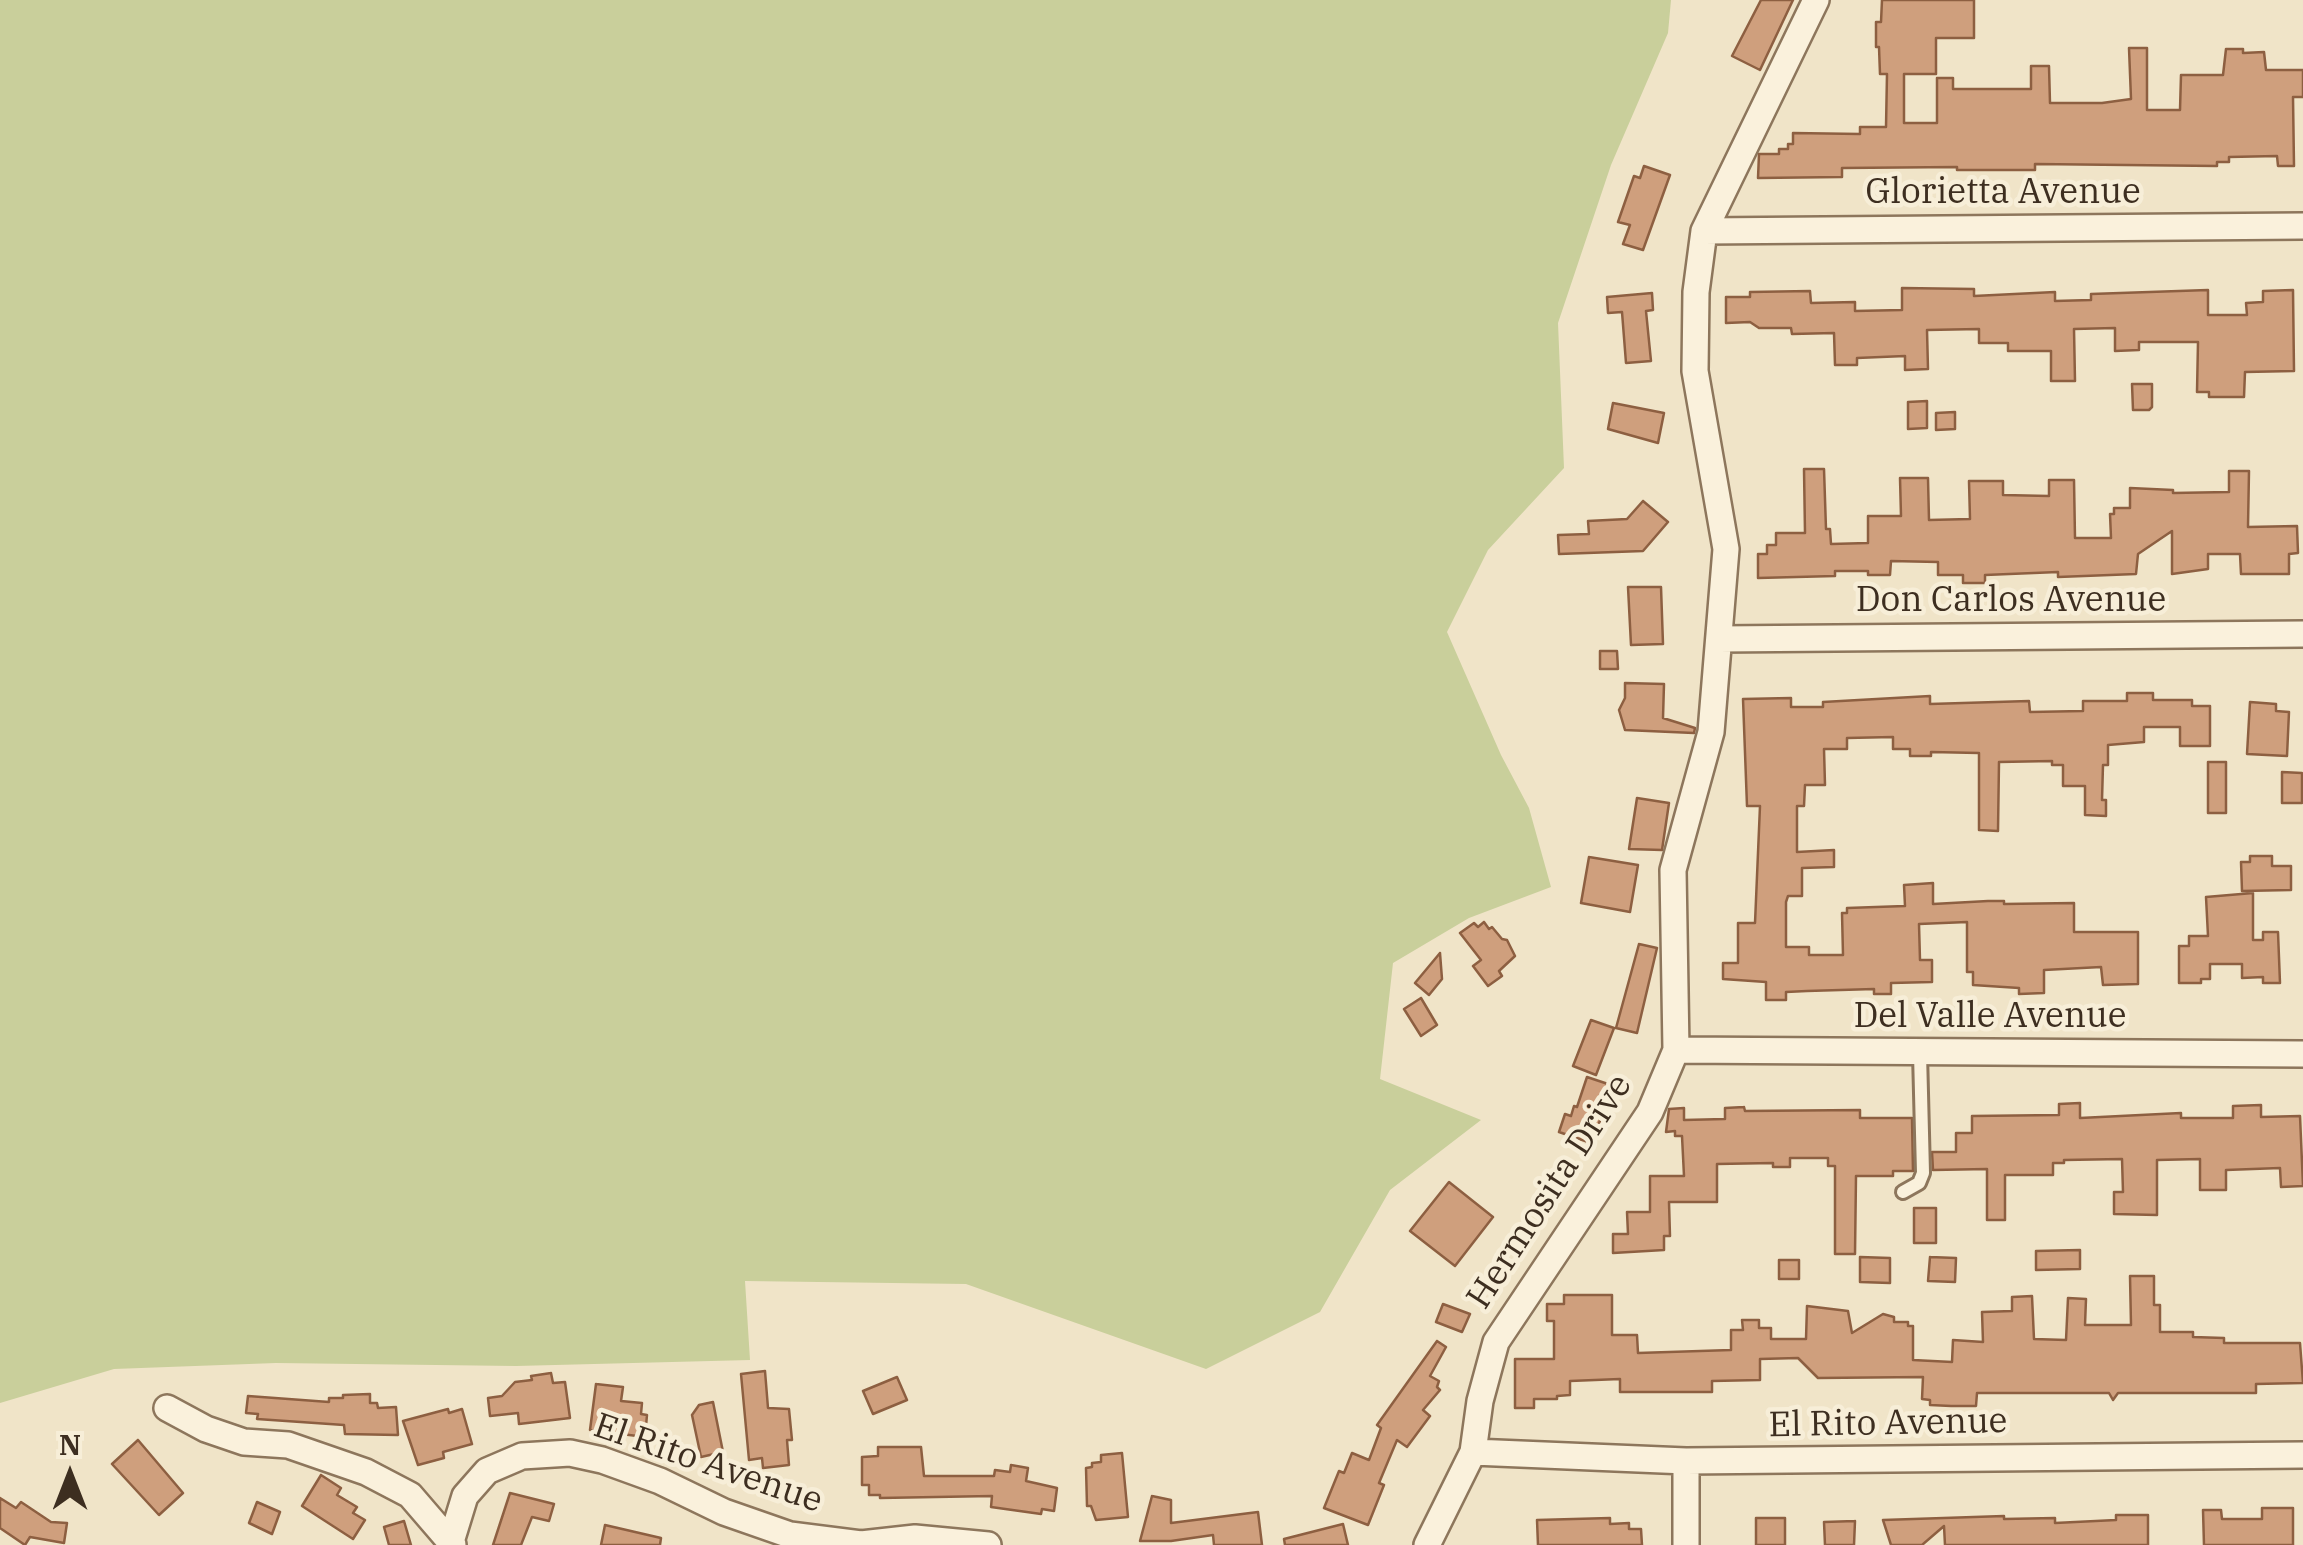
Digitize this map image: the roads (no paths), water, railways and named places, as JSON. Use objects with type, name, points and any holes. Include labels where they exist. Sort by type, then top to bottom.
[{"type":"street","name":"Hermosita Drive","points":[[1427,1545],[1474,1452],[1480,1400],[1496,1342],[1650,1112],[1676,1050],[1674,870],[1711,732],[1726,549],[1695,370],[1696,292],[1704,231],[1816,0]]},
{"type":"street","name":"Glorietta Avenue","points":[[1704,231],[2303,226]]},
{"type":"street","name":"Don Carlos Avenue","points":[[1719,639],[2303,634]]},
{"type":"street","name":"Del Valle Avenue","points":[[1676,1050],[2303,1054]]},
{"type":"street","points":[[167,1408],[244,1442],[288,1445],[366,1472],[410,1495],[451,1544]]},
{"type":"street","name":"El Rito Avenue","points":[[1474,1452],[1686,1461],[2303,1455]]},
{"type":"street","name":"El Rito Avenue","points":[[451,1544],[465,1496],[487,1471],[522,1456],[570,1453],[660,1481],[724,1512],[790,1536],[861,1544],[915,1538],[988,1545]]},
{"type":"street","points":[[1686,1461],[1686,1545]]},
{"type":"lane","points":[[1903,1192],[1919,1183],[1922,1173],[1920,1052]]}]
